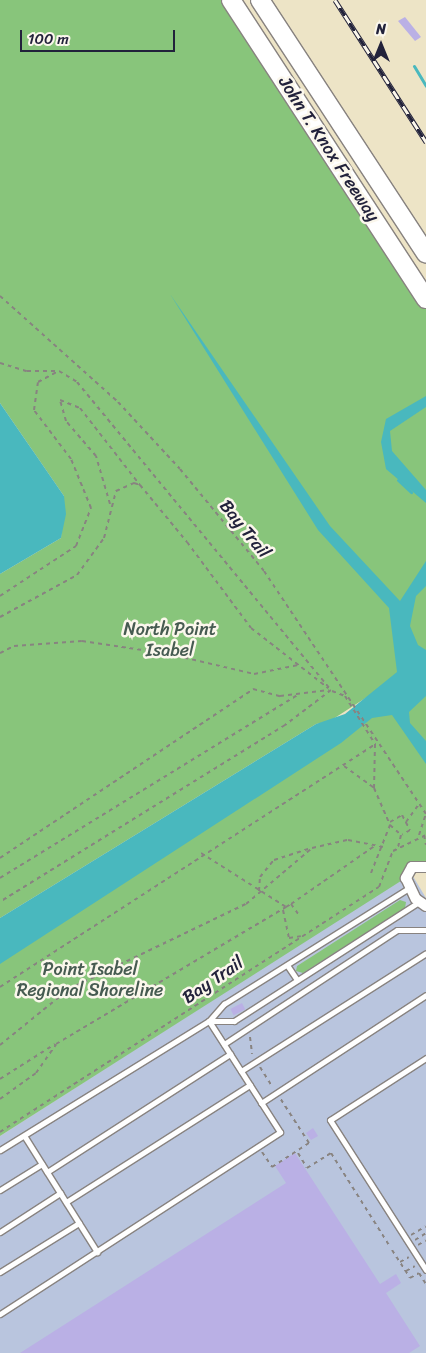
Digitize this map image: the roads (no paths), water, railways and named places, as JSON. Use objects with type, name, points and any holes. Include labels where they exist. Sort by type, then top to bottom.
[{"type":"highway","name":"John T. Knox Freeway","points":[[231,0],[426,299]]},
{"type":"highway","name":"John T. Knox Freeway","points":[[260,0],[426,254]]},
{"type":"street","points":[[422,904],[409,888],[406,878],[410,869],[426,867]]},
{"type":"lane","points":[[0,1150],[25,1137],[209,1021],[224,1004],[409,888]]},
{"type":"lane","points":[[209,1021],[234,1021],[297,980],[422,904]]},
{"type":"lane","points":[[224,1044],[397,930],[426,930]]},
{"type":"lane","points":[[241,1071],[426,953]]},
{"type":"lane","points":[[287,965],[297,980]]},
{"type":"lane","points":[[261,1102],[426,995]]},
{"type":"lane","points":[[0,1314],[280,1132],[209,1021]]},
{"type":"lane","points":[[47,1172],[230,1054]]},
{"type":"lane","points":[[426,1058],[330,1120],[426,1270]]},
{"type":"lane","points":[[66,1202],[250,1085]]},
{"type":"lane","points":[[25,1137],[97,1252]]},
{"type":"lane","points":[[0,1190],[42,1164]]},
{"type":"lane","points":[[0,1232],[60,1194]]},
{"type":"lane","points":[[0,1272],[79,1222]]},
{"type":"water","points":[[170,294],[330,526],[400,601],[426,561],[426,586],[416,596],[410,626],[418,645],[426,650],[426,696],[409,712],[410,723],[426,741],[426,764],[392,715],[372,718],[341,743],[0,964],[0,918],[316,724],[345,714],[397,672],[389,608],[318,530]]},
{"type":"water","points":[[426,396],[426,407],[390,431],[392,451],[426,490],[426,503],[386,469],[381,442],[386,419]]},
{"type":"water","points":[[0,403],[64,496],[66,514],[61,538],[0,574]]},
{"type":"waterway","points":[[414,66],[426,86]]},
{"type":"waterway","points":[[398,480],[411,492]]},
{"type":"railway","points":[[335,0],[426,142]]},
{"type":"park label","name":"North Point Isabel","points":[[170,640]]},
{"type":"park label","name":"Point Isabel Regional Shoreline","points":[[90,980]]}]
